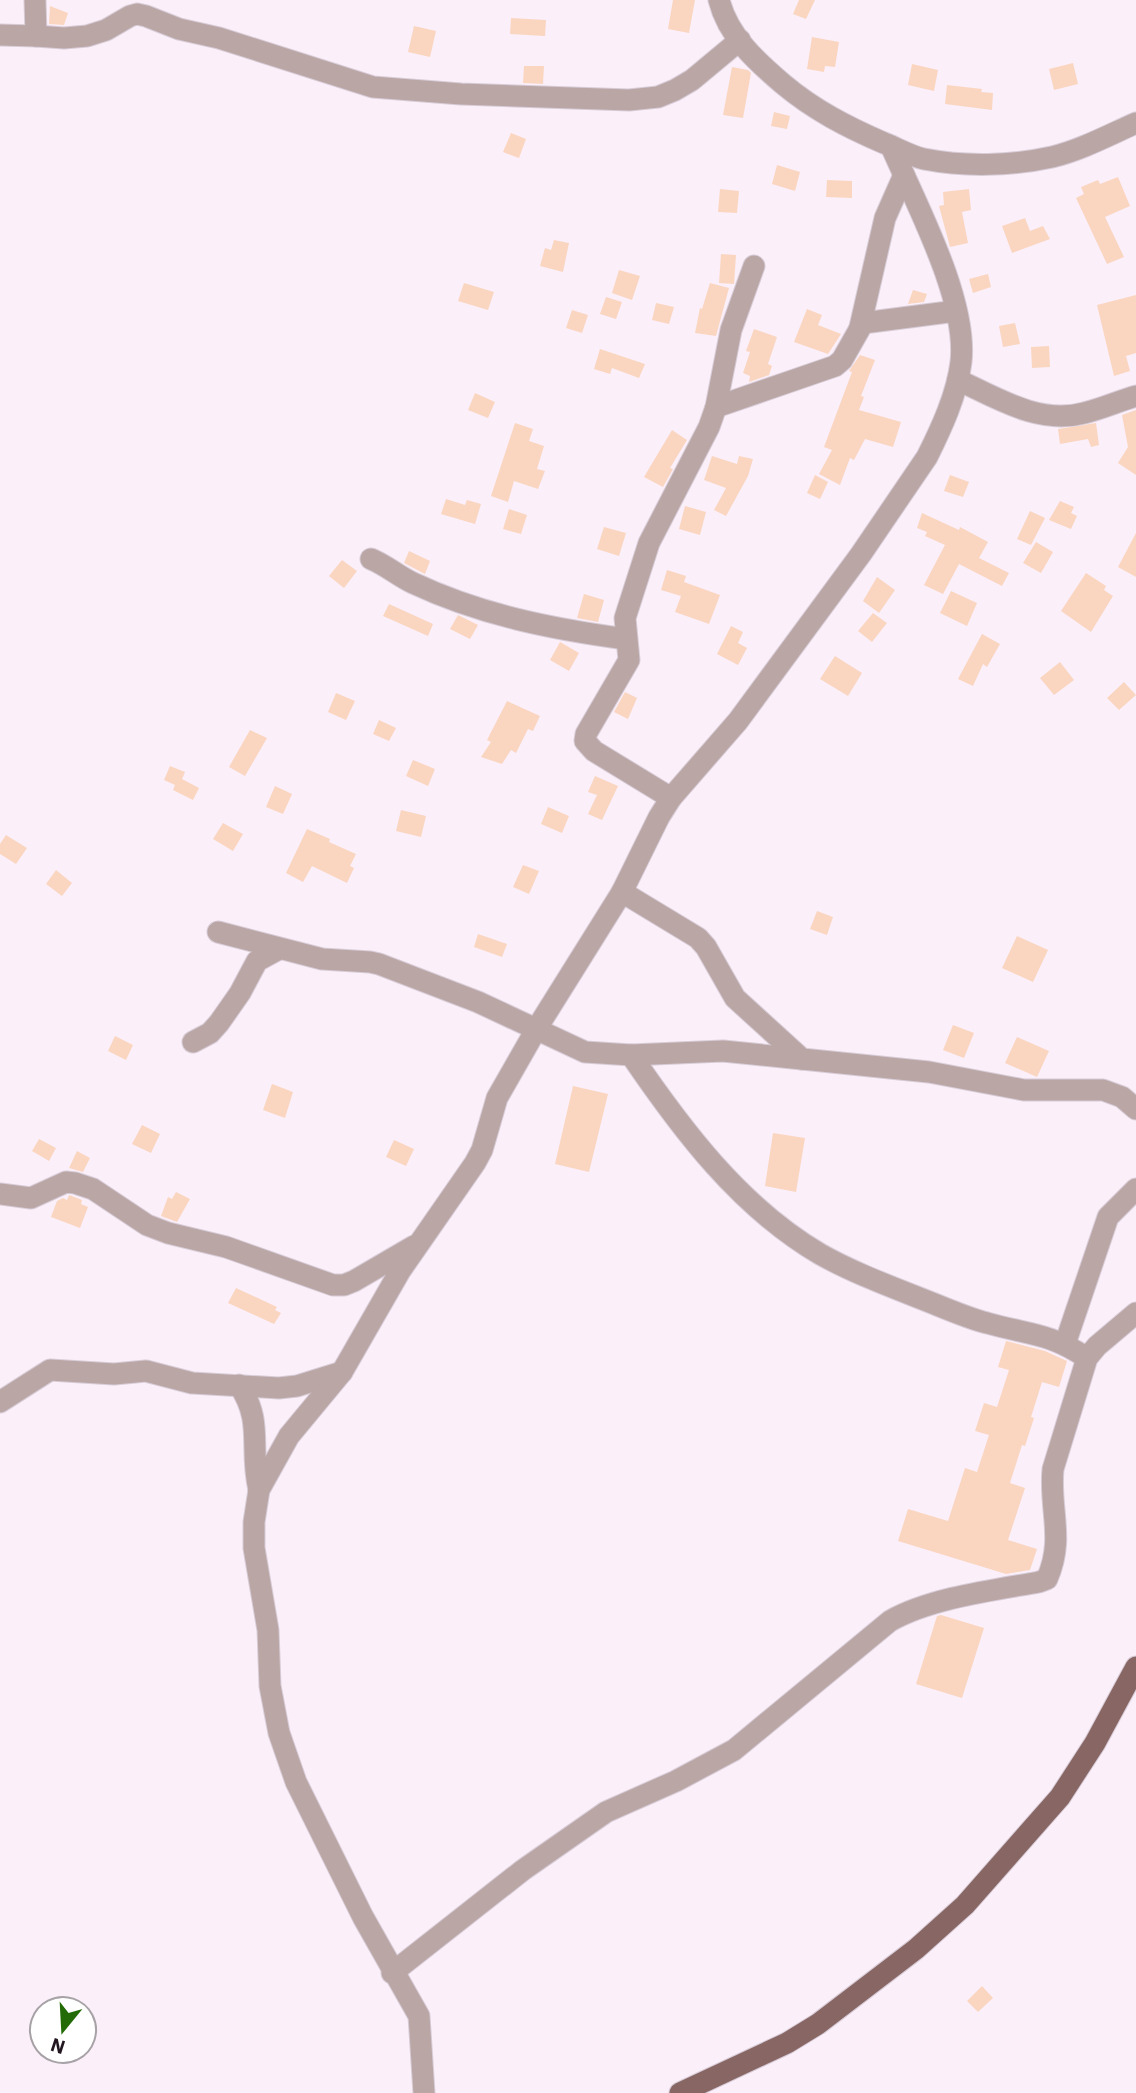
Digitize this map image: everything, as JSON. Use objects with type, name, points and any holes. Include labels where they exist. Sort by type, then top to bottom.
[{"type":"main road","points":[[680,2093],[788,2043],[818,2024],[916,1949],[965,1905],[1060,1797],[1095,1743],[1136,1667]]},
{"type":"street","points":[[36,0],[36,36]]},
{"type":"street","points":[[719,0],[728,25],[760,64],[803,100],[835,120],[920,158],[985,164],[1053,157],[1136,123]]},
{"type":"street","points":[[0,35],[64,38],[87,36],[106,30],[136,14],[373,87],[629,100],[658,97],[675,90],[692,80],[740,40]]},
{"type":"street","points":[[259,1490],[289,1436],[342,1372],[400,1271],[475,1163],[482,1150],[497,1098],[537,1028],[622,892],[649,835],[671,798],[738,721],[927,457],[958,380],[962,359],[961,335],[948,278],[891,146]]},
{"type":"street","points":[[860,327],[885,218],[904,175]]},
{"type":"street","points":[[671,798],[594,751],[585,741],[586,734],[629,660],[625,618],[649,543],[709,427],[716,407],[731,331],[754,266]]},
{"type":"street","points":[[716,407],[839,364],[863,323],[956,311]]},
{"type":"street","points":[[958,380],[1017,408],[1044,416],[1082,414],[1136,396]]},
{"type":"street","points":[[371,559],[411,583],[490,614],[568,631],[626,639]]},
{"type":"street","points":[[622,892],[698,938],[735,998],[802,1059]]},
{"type":"street","points":[[218,932],[322,960],[370,961],[478,1003],[585,1052],[631,1055],[723,1051],[929,1072],[1024,1090],[1103,1090],[1122,1097],[1136,1109]]},
{"type":"street","points":[[193,1042],[210,1033],[219,1023],[240,993],[257,961],[279,949]]},
{"type":"street","points":[[631,1055],[696,1143],[742,1194],[788,1233],[822,1255],[937,1305],[987,1323],[1046,1336],[1087,1358]]},
{"type":"street","points":[[0,1194],[31,1198],[66,1182],[75,1182],[93,1189],[147,1225],[226,1247],[333,1285],[354,1281],[419,1243]]},
{"type":"street","points":[[1065,1344],[1108,1217],[1136,1189]]},
{"type":"street","points":[[392,1973],[523,1870],[606,1812],[676,1781],[734,1750],[897,1618],[966,1596],[1046,1579],[1051,1568],[1057,1532],[1053,1469],[1087,1358],[1136,1313]]},
{"type":"street","points":[[0,1402],[50,1370],[114,1374],[146,1371],[192,1383],[279,1388],[296,1386],[342,1372]]},
{"type":"street","points":[[239,1385],[249,1399],[254,1414],[253,1458],[259,1490],[254,1522],[254,1548],[268,1630],[270,1686],[279,1733],[296,1782],[392,1973],[419,2016],[424,2093]]},
{"type":"building","points":[[673,0],[695,0],[689,33],[668,29]]},
{"type":"building","points":[[799,0],[815,0],[806,19],[793,14]]},
{"type":"building","points":[[50,6],[68,13],[64,25],[49,24]]},
{"type":"building","points":[[511,18],[546,20],[545,36],[510,34]]},
{"type":"building","points":[[414,26],[436,31],[430,57],[408,52]]},
{"type":"building","points":[[812,37],[839,42],[835,67],[825,66],[824,72],[807,69]]},
{"type":"building","points":[[1073,63],[1078,84],[1054,90],[1049,69]]},
{"type":"building","points":[[912,64],[938,70],[934,91],[908,85]]},
{"type":"building","points":[[524,66],[544,66],[543,84],[523,83]]},
{"type":"building","points":[[732,67],[751,73],[743,118],[723,115]]},
{"type":"building","points":[[947,85],[993,93],[992,110],[945,104]]},
{"type":"building","points":[[774,112],[790,116],[787,129],[771,126]]},
{"type":"building","points":[[511,133],[526,139],[519,158],[503,152]]},
{"type":"building","points":[[777,165],[800,172],[795,191],[772,184]]},
{"type":"building","points":[[1118,177],[1130,206],[1105,217],[1124,257],[1107,264],[1076,198],[1084,194],[1081,187],[1098,180],[1100,184]]},
{"type":"building","points":[[827,180],[852,181],[852,198],[826,197]]},
{"type":"building","points":[[720,189],[739,191],[737,213],[718,212]]},
{"type":"building","points":[[969,189],[971,210],[962,212],[968,243],[950,247],[939,206],[944,205],[943,192]]},
{"type":"building","points":[[1025,218],[1030,231],[1043,226],[1050,239],[1012,253],[1002,226]]},
{"type":"building","points":[[554,240],[569,243],[563,272],[540,266],[545,248],[551,250]]},
{"type":"building","points":[[721,254],[736,255],[734,284],[719,283]]},
{"type":"building","points":[[619,270],[640,276],[632,300],[612,293]]},
{"type":"building","points":[[988,274],[991,287],[973,293],[969,279]]},
{"type":"building","points":[[464,283],[494,292],[488,310],[458,301]]},
{"type":"building","points":[[710,283],[729,288],[716,336],[695,333],[700,308],[702,309]]},
{"type":"building","points":[[913,290],[927,294],[924,302],[908,304]]},
{"type":"building","points":[[1136,295],[1136,353],[1126,356],[1130,371],[1114,376],[1097,305]]},
{"type":"building","points":[[606,297],[622,302],[616,319],[600,314]]},
{"type":"building","points":[[656,303],[674,307],[669,324],[652,320]]},
{"type":"building","points":[[807,309],[822,315],[818,325],[841,334],[828,354],[794,342]]},
{"type":"building","points":[[572,310],[588,315],[582,333],[566,328]]},
{"type":"building","points":[[1015,323],[1020,344],[1003,347],[999,326]]},
{"type":"building","points":[[754,329],[777,337],[768,364],[772,366],[769,375],[749,382],[750,376],[743,373],[750,352],[746,351]]},
{"type":"building","points":[[1049,346],[1050,367],[1032,368],[1031,347]]},
{"type":"building","points":[[600,349],[645,364],[639,378],[612,368],[610,374],[594,369]]},
{"type":"building","points":[[860,355],[875,360],[861,396],[864,397],[859,410],[901,422],[893,447],[865,439],[854,460],[850,458],[840,485],[819,474],[832,450],[824,447],[852,372],[849,371]]},
{"type":"building","points":[[475,393],[495,402],[488,418],[468,410]]},
{"type":"building","points":[[1136,410],[1136,475],[1118,463],[1128,447],[1122,415]]},
{"type":"building","points":[[515,423],[533,429],[529,441],[544,446],[537,469],[545,471],[538,489],[514,481],[508,502],[491,496]]},
{"type":"building","points":[[1096,423],[1099,445],[1091,447],[1088,439],[1060,444],[1058,429]]},
{"type":"building","points":[[672,430],[687,440],[670,468],[673,469],[663,487],[644,477]]},
{"type":"building","points":[[712,456],[737,464],[739,456],[753,459],[748,476],[726,516],[714,510],[726,488],[704,480]]},
{"type":"building","points":[[815,475],[828,482],[820,499],[807,493]]},
{"type":"building","points":[[950,475],[969,482],[963,497],[944,491]]},
{"type":"building","points":[[446,499],[465,505],[467,500],[481,504],[475,524],[441,514]]},
{"type":"building","points":[[1060,501],[1074,507],[1071,513],[1077,516],[1071,529],[1049,520]]},
{"type":"building","points":[[685,506],[706,512],[700,535],[679,529]]},
{"type":"building","points":[[509,509],[527,515],[521,534],[503,529]]},
{"type":"building","points":[[1030,511],[1045,518],[1031,545],[1017,539]]},
{"type":"building","points":[[922,513],[959,530],[960,527],[988,542],[979,558],[1009,573],[1002,586],[959,564],[943,594],[924,585],[945,545],[925,536],[927,532],[917,528]]},
{"type":"building","points":[[604,527],[626,533],[619,556],[597,549]]},
{"type":"building","points":[[1136,533],[1136,577],[1118,567]]},
{"type":"building","points":[[1036,542],[1053,552],[1041,573],[1023,563]]},
{"type":"building","points":[[409,551],[430,561],[425,574],[404,563]]},
{"type":"building","points":[[342,560],[357,571],[344,588],[329,576]]},
{"type":"building","points":[[667,570],[686,576],[684,582],[720,595],[709,624],[675,612],[681,596],[661,590]]},
{"type":"building","points":[[1086,573],[1106,586],[1104,590],[1113,596],[1091,632],[1061,611]]},
{"type":"building","points":[[877,577],[895,590],[879,613],[863,601]]},
{"type":"building","points":[[951,591],[977,603],[967,626],[940,613]]},
{"type":"building","points":[[584,594],[604,600],[598,622],[577,618]]},
{"type":"building","points":[[389,604],[433,624],[428,636],[383,616]]},
{"type":"building","points":[[873,613],[887,623],[872,642],[858,631]]},
{"type":"building","points":[[458,615],[478,625],[470,639],[450,629]]},
{"type":"building","points":[[731,626],[743,632],[738,643],[747,648],[738,665],[717,654]]},
{"type":"building","points":[[982,634],[1000,644],[987,667],[983,664],[973,686],[958,679]]},
{"type":"building","points":[[560,642],[579,653],[569,671],[550,660]]},
{"type":"building","points":[[835,656],[862,673],[848,696],[820,679]]},
{"type":"building","points":[[1060,662],[1074,680],[1054,695],[1040,678]]},
{"type":"building","points":[[1124,682],[1136,695],[1119,710],[1107,698]]},
{"type":"building","points":[[625,692],[637,698],[628,719],[614,712]]},
{"type":"building","points":[[336,693],[355,701],[346,720],[328,712]]},
{"type":"building","points":[[507,701],[540,716],[533,731],[528,729],[516,753],[511,750],[502,764],[481,757],[491,742],[487,740]]},
{"type":"building","points":[[379,720],[396,728],[389,741],[373,734]]},
{"type":"building","points":[[250,730],[267,738],[245,776],[229,767]]},
{"type":"building","points":[[413,760],[435,769],[428,786],[406,776]]},
{"type":"building","points":[[170,766],[185,772],[182,779],[199,788],[193,800],[173,790],[175,785],[164,780]]},
{"type":"building","points":[[595,776],[618,786],[602,820],[588,814],[597,795],[588,792]]},
{"type":"building","points":[[275,786],[292,794],[283,814],[266,807]]},
{"type":"building","points":[[548,807],[569,816],[562,833],[541,824]]},
{"type":"building","points":[[401,810],[426,816],[421,837],[396,831]]},
{"type":"building","points":[[223,823],[243,834],[233,851],[213,839]]},
{"type":"building","points":[[307,829],[356,854],[350,866],[354,868],[347,883],[312,866],[303,882],[286,873]]},
{"type":"building","points":[[6,835],[27,848],[16,864],[0,854],[0,844]]},
{"type":"building","points":[[523,865],[539,871],[529,894],[513,887]]},
{"type":"building","points":[[56,870],[72,883],[62,896],[46,884]]},
{"type":"building","points":[[817,911],[833,917],[827,935],[810,929]]},
{"type":"building","points":[[478,934],[507,944],[502,957],[474,947]]},
{"type":"building","points":[[1017,936],[1048,950],[1033,982],[1002,968]]},
{"type":"building","points":[[953,1025],[974,1033],[964,1058],[943,1050]]},
{"type":"building","points":[[115,1036],[133,1045],[126,1060],[108,1051]]},
{"type":"building","points":[[1017,1037],[1049,1051],[1037,1077],[1005,1063]]},
{"type":"building","points":[[272,1084],[293,1092],[285,1118],[263,1110]]},
{"type":"building","points":[[573,1086],[608,1094],[589,1172],[555,1164]]},
{"type":"building","points":[[142,1125],[160,1134],[151,1153],[132,1144]]},
{"type":"building","points":[[773,1133],[805,1138],[796,1192],[765,1186]]},
{"type":"building","points":[[39,1139],[56,1148],[49,1161],[32,1151]]},
{"type":"building","points":[[394,1140],[414,1149],[406,1166],[386,1157]]},
{"type":"building","points":[[77,1151],[90,1158],[83,1172],[69,1168]]},
{"type":"building","points":[[176,1192],[190,1199],[177,1222],[161,1216],[168,1197],[172,1199]]},
{"type":"building","points":[[69,1195],[82,1200],[81,1204],[88,1207],[80,1228],[51,1217],[57,1201],[63,1198],[67,1200]]},
{"type":"building","points":[[236,1288],[277,1307],[275,1310],[281,1313],[274,1324],[228,1303]]},
{"type":"building","points":[[1006,1341],[1045,1351],[1067,1361],[1059,1387],[1042,1382],[1031,1417],[1034,1418],[1010,1483],[1025,1488],[1008,1540],[1037,1549],[1030,1570],[1006,1574],[898,1541],[908,1509],[948,1521],[965,1468],[977,1472],[989,1435],[975,1431],[984,1403],[997,1407],[1009,1370],[998,1367]]},
{"type":"building","points":[[937,1616],[984,1628],[962,1698],[916,1684]]},
{"type":"building","points":[[982,1986],[993,1998],[978,2012],[967,2001]]}]
